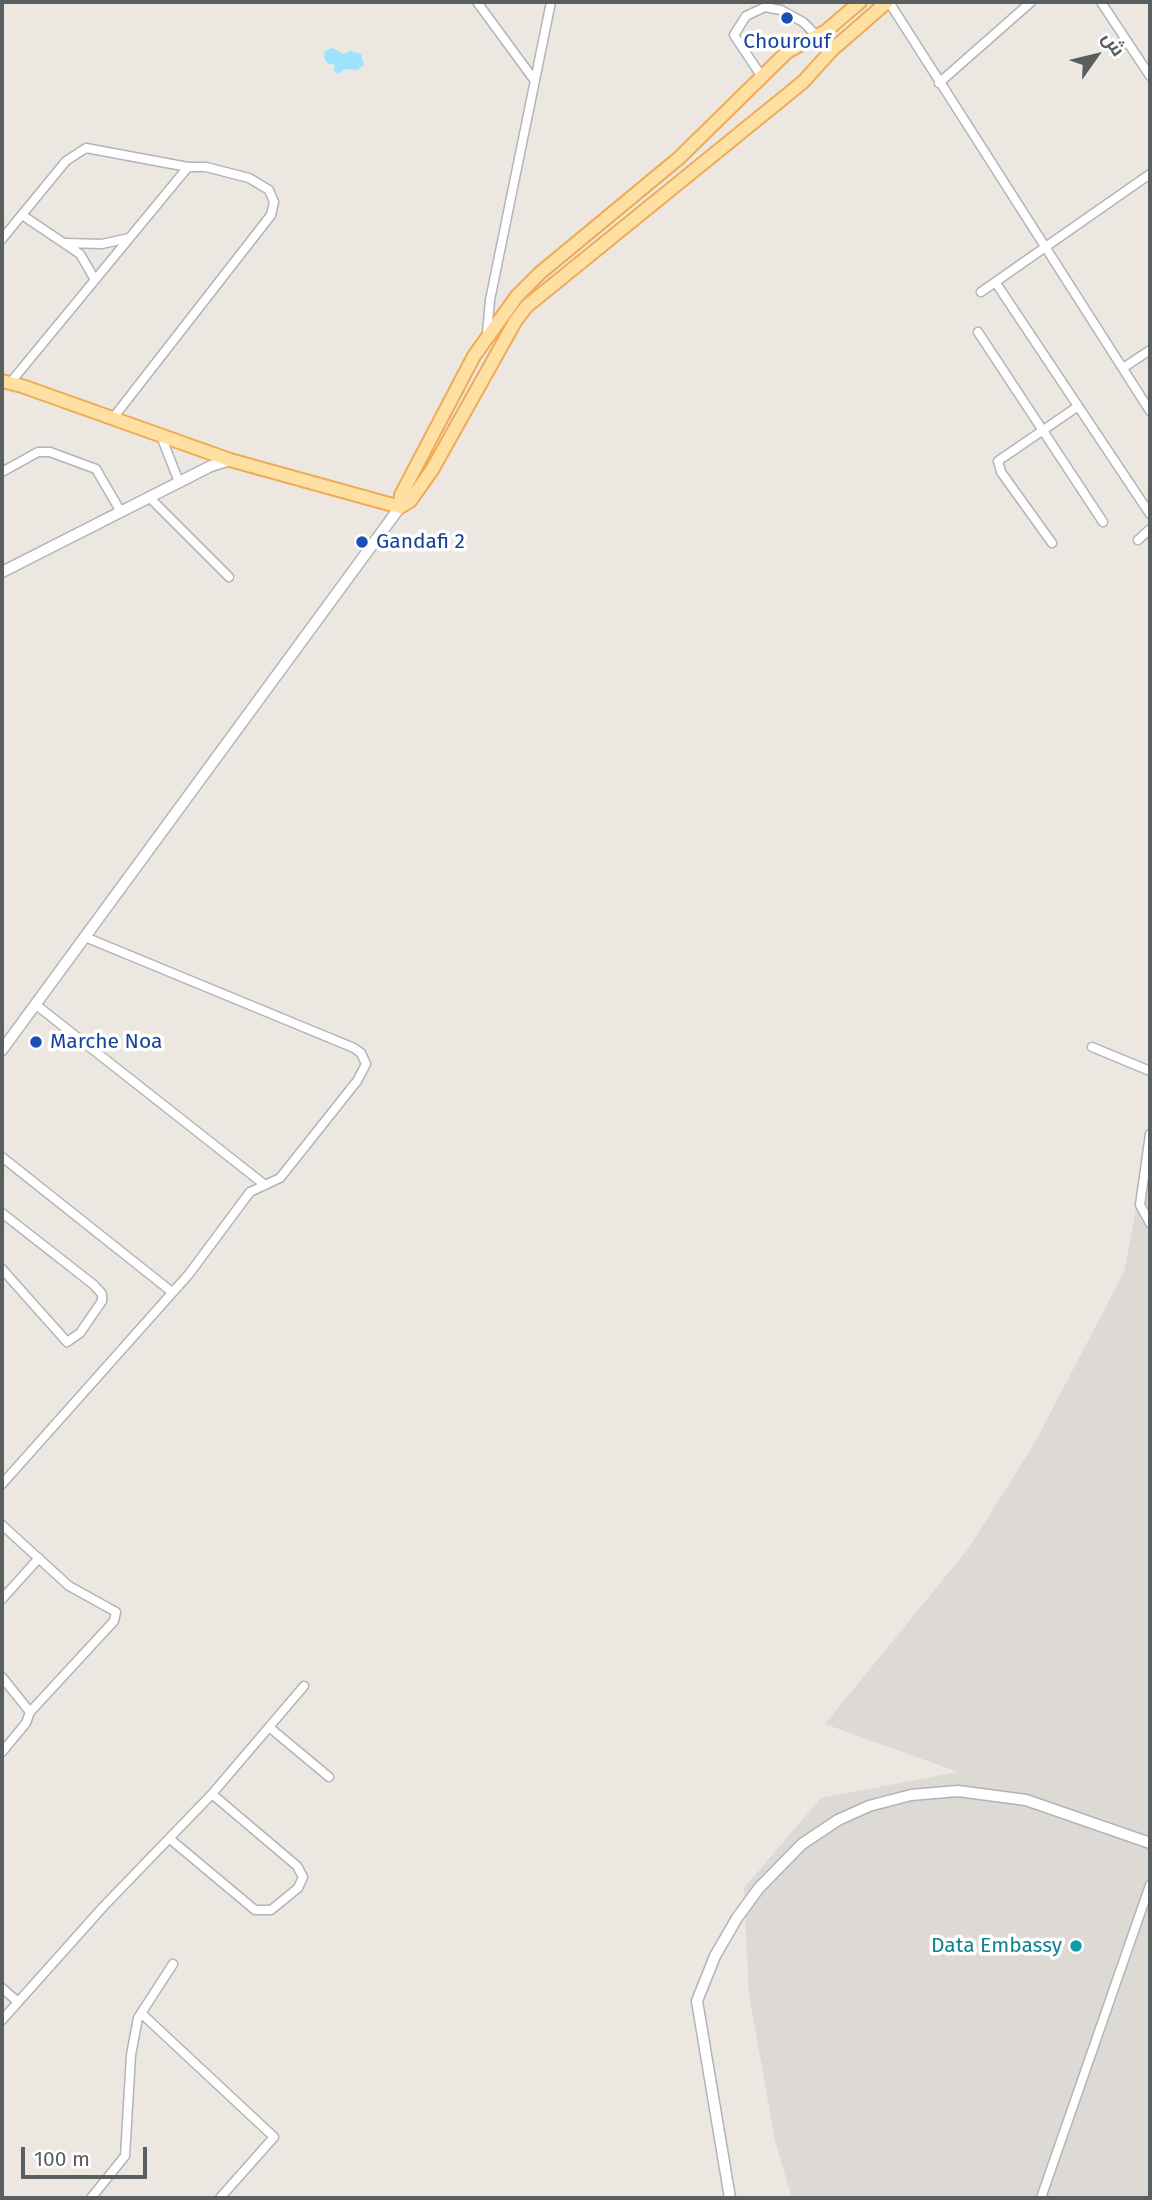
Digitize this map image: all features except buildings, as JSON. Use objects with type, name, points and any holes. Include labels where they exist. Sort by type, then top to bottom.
[{"type":"main road","points":[[400,508],[401,495],[487,333],[540,274],[679,158],[787,52],[826,31],[860,2]]},
{"type":"main road","points":[[400,508],[410,501],[432,470],[516,320],[527,306],[824,61],[888,2]]},
{"type":"main road","points":[[811,38],[823,49],[824,61]]},
{"type":"main road","points":[[737,102],[747,117],[755,119]]},
{"type":"main road","points":[[6,382],[230,460],[400,508]]},
{"type":"street","points":[[477,2],[535,81]]},
{"type":"street","points":[[487,333],[490,300],[551,2]]},
{"type":"street","points":[[888,2],[1150,411]]},
{"type":"street","points":[[939,83],[1031,2]]},
{"type":"street","points":[[1101,2],[1150,76]]},
{"type":"street","points":[[762,77],[734,35],[746,16],[765,7],[781,10],[803,22],[811,38]]},
{"type":"street","points":[[2,239],[66,161],[81,149],[93,148],[188,167],[206,167],[259,181],[269,190],[274,208],[113,418]]},
{"type":"street","points":[[6,382],[188,167]]},
{"type":"street","points":[[981,292],[1150,174]]},
{"type":"street","points":[[22,215],[66,243],[86,261],[94,278]]},
{"type":"street","points":[[66,243],[102,244],[130,237]]},
{"type":"street","points":[[996,283],[1150,514]]},
{"type":"street","points":[[978,332],[1102,522]]},
{"type":"street","points":[[1123,368],[1150,350]]},
{"type":"street","points":[[1052,543],[998,466],[1002,456],[1077,407]]},
{"type":"street","points":[[162,436],[178,482]]},
{"type":"street","points":[[2,472],[42,451],[93,467],[121,512]]},
{"type":"street","points":[[2,572],[178,482],[230,460]]},
{"type":"street","points":[[2,466],[15,465]]},
{"type":"street","points":[[149,497],[229,577]]},
{"type":"street","points":[[2,1049],[400,508]]},
{"type":"street","points":[[1138,540],[1150,529]]},
{"type":"street","points":[[2,1485],[197,1264],[250,1192],[279,1178],[357,1081],[366,1064],[361,1053],[85,937]]},
{"type":"street","points":[[35,1004],[265,1185]]},
{"type":"street","points":[[1092,1047],[1150,1071]]},
{"type":"street","points":[[1150,1134],[1140,1205],[1150,1223]]},
{"type":"street","points":[[2,1157],[172,1292]]},
{"type":"street","points":[[2,1213],[94,1285],[102,1294],[102,1301],[75,1339],[67,1342],[2,1269]]},
{"type":"street","points":[[2,1538],[5,1527],[69,1586],[114,1610],[116,1617],[30,1712],[26,1723],[2,1752]]},
{"type":"street","points":[[2,1599],[39,1558]]},
{"type":"street","points":[[2,1676],[30,1712]]},
{"type":"street","points":[[2,2020],[212,1794],[304,1686]]},
{"type":"street","points":[[269,1727],[328,1777]]},
{"type":"street","points":[[730,2198],[697,2001],[715,1956],[737,1918],[759,1888],[802,1844],[838,1820],[869,1806],[911,1795],[958,1791],[1026,1800],[1150,1843]]},
{"type":"street","points":[[170,1839],[255,1910],[271,1910],[298,1888],[303,1877],[297,1866],[212,1794]]},
{"type":"street","points":[[1041,2198],[1150,1885]]},
{"type":"street","points":[[91,2198],[125,2156],[131,2055],[141,2013],[173,1964]]},
{"type":"street","points":[[2,1988],[18,2002]]},
{"type":"street","points":[[141,2013],[274,2137],[220,2198]]},
{"type":"shaded area","points":[[1150,1138],[1150,2198],[792,2198],[775,2141],[749,1994],[744,1888],[821,1798],[958,1772],[825,1724],[968,1549],[1033,1446],[1124,1272]]},
{"type":"water","points":[[332,48],[344,54],[351,51],[361,54],[364,65],[357,70],[345,69],[338,74],[334,71],[335,65],[327,63],[324,58],[325,51]]},
{"type":"place","name":"Chourouf","points":[[787,18]]},
{"type":"place","name":"Gandafi 2","points":[[362,542]]},
{"type":"place","name":"Marche Noa","points":[[36,1042]]},
{"type":"place","name":"Data Embassy","points":[[1076,1946]]}]
